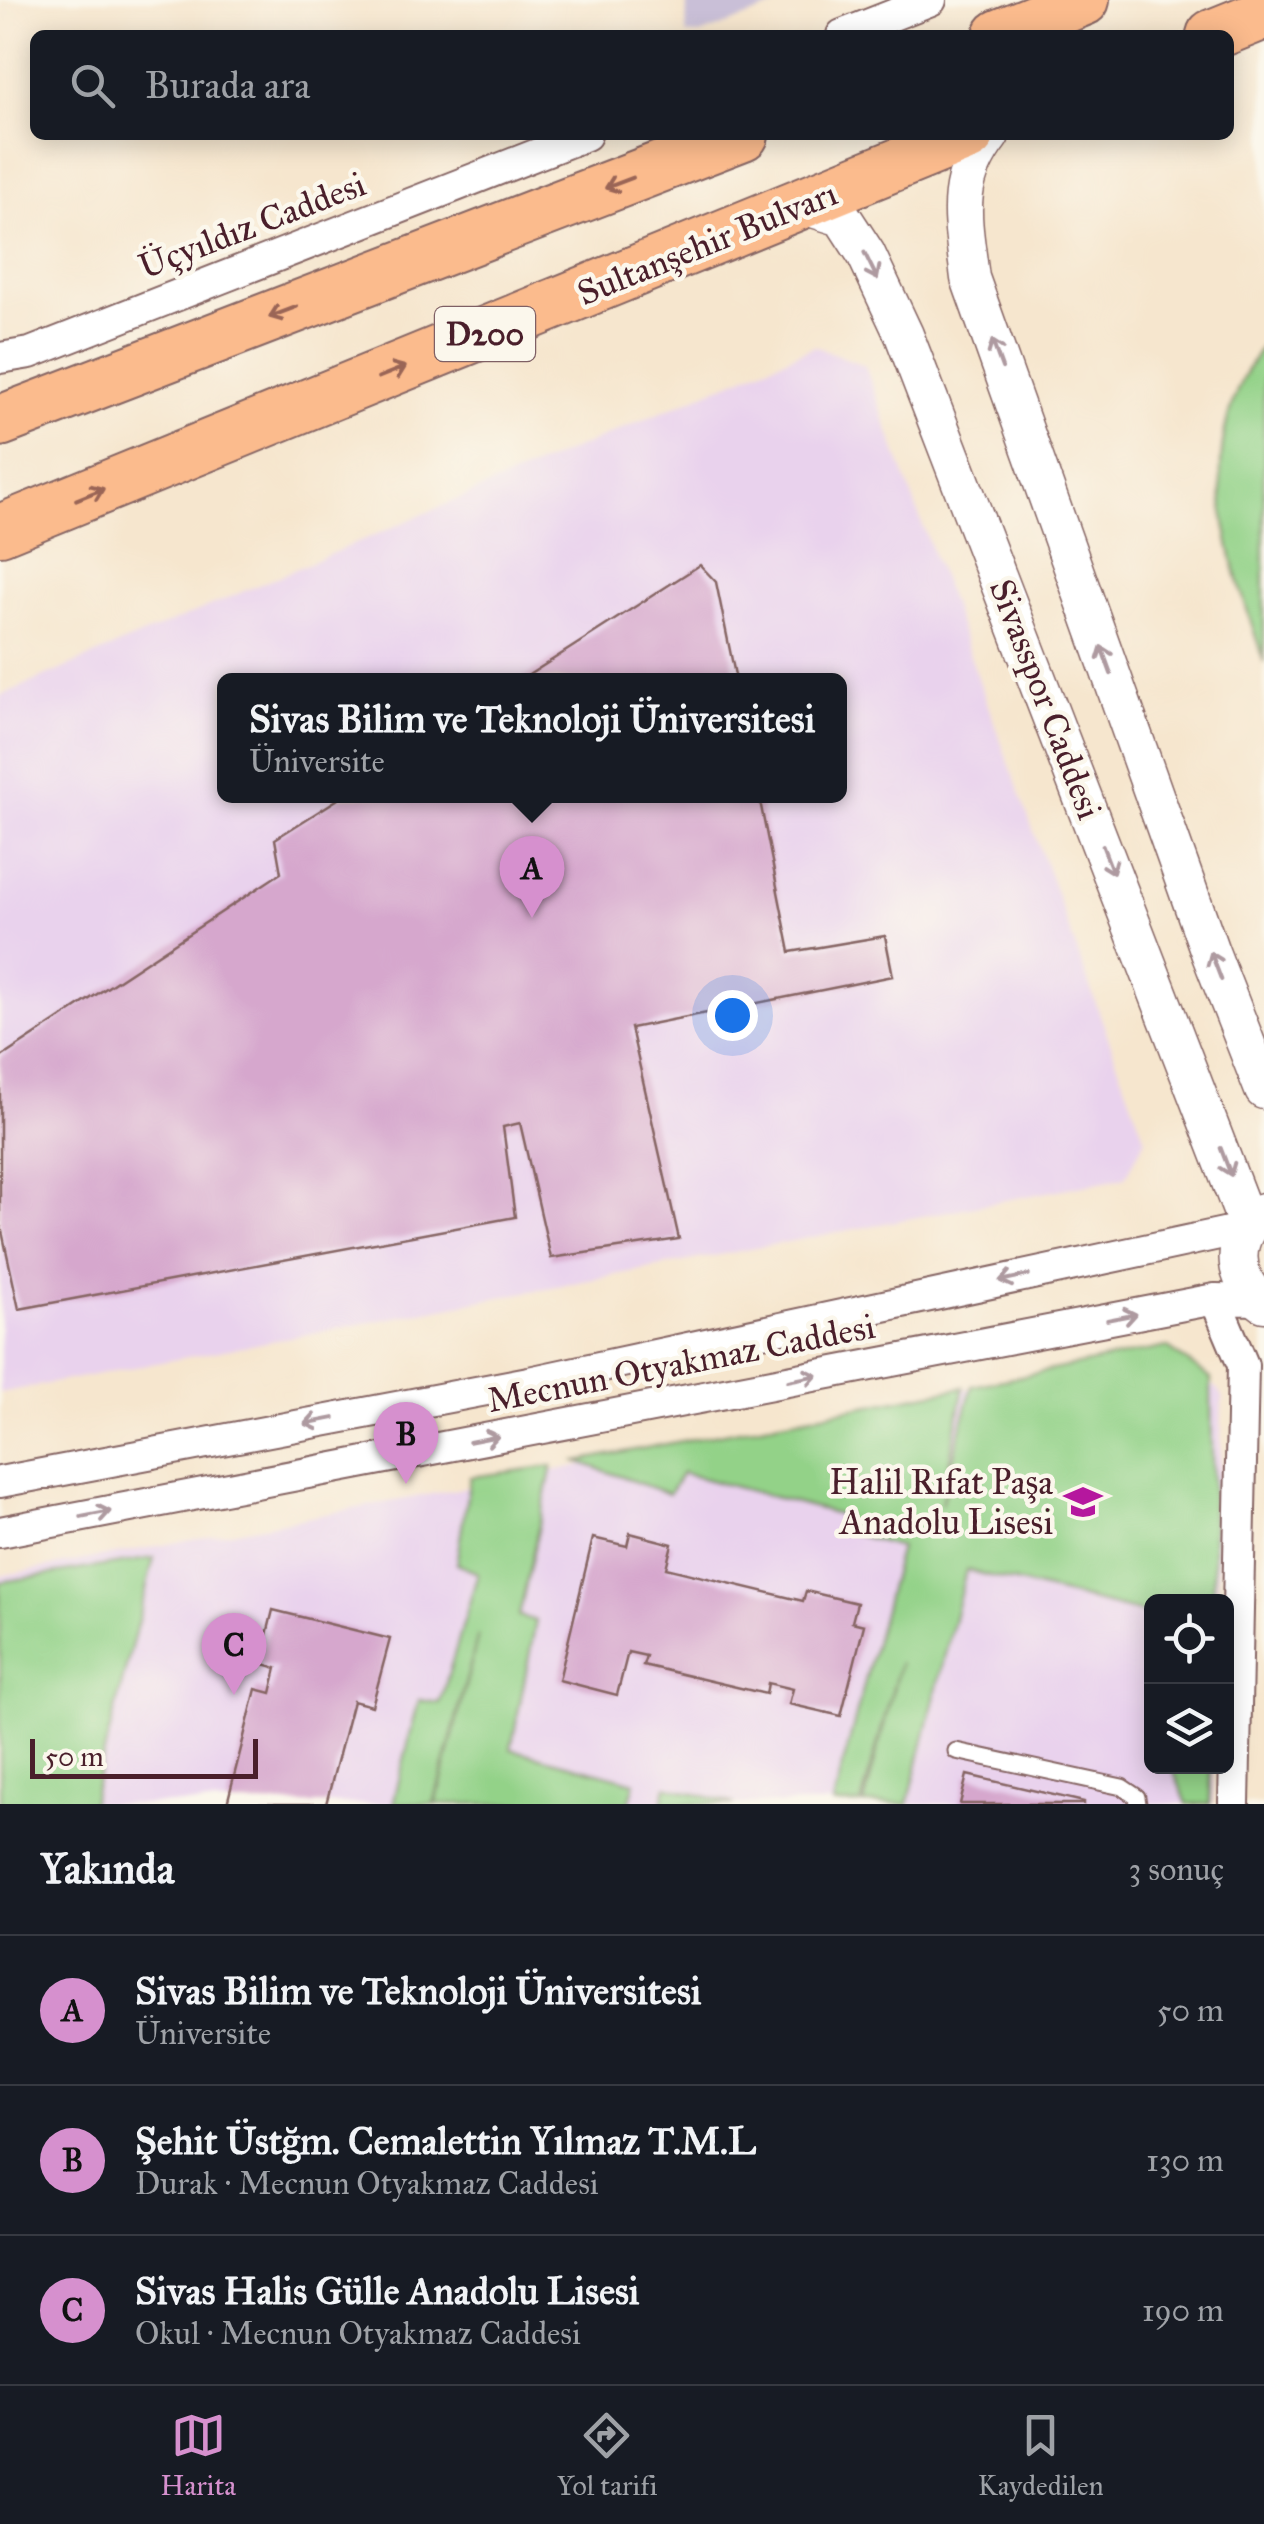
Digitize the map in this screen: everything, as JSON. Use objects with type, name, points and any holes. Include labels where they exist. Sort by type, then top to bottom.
[{"type":"highway","points":[[1012,30],[1084,0]]},
{"type":"highway","points":[[1224,30],[1264,14]]},
{"type":"highway","name":"D200","points":[[0,422],[730,140]]},
{"type":"highway","name":"Sultanşehir Bulvarı","points":[[0,530],[957,140]]},
{"type":"street","points":[[855,30],[931,0]]},
{"type":"street","name":"Üçyıldız Caddesi","points":[[0,358],[30,352],[573,140]]},
{"type":"street","name":"Sivasspor Caddesi","points":[[986,140],[970,162],[961,206],[970,278],[1210,952],[1264,1090]]},
{"type":"street","name":"Sivasspor Caddesi","points":[[803,205],[842,217],[866,254],[904,336],[1253,1222]]},
{"type":"street","points":[[1253,1222],[1239,1244],[1240,1273],[1262,1302]]},
{"type":"street","name":"Mecnun Otyakmaz Caddesi","points":[[0,1482],[529,1382],[1253,1222]]},
{"type":"street","points":[[1214,1299],[1242,1365],[1234,1804]]},
{"type":"street","name":"Mecnun Otyakmaz Caddesi","points":[[0,1532],[1214,1299],[1262,1302]]},
{"type":"lane","points":[[956,1751],[1122,1788],[1138,1797],[1138,1804]]},
{"type":"shaded area","points":[[687,0],[792,0],[713,30],[686,30]]},
{"type":"shaded area","points":[[815,346],[865,366],[1145,1139],[1126,1177],[0,1393],[0,696]]},
{"type":"shaded area","points":[[1167,1353],[1218,1389],[1222,1397],[1217,1594],[1144,1594],[1144,1774],[1214,1774],[1213,1804],[0,1804],[0,1576],[568,1468],[787,1421]]},
{"type":"green space","points":[[1264,343],[1264,662],[1228,540],[1221,461],[1227,422],[1241,383]]},
{"type":"green space","points":[[1167,1347],[1211,1379],[1214,1594],[1144,1594],[1144,1613],[966,1570],[908,1804],[864,1804],[900,1662],[861,1804],[833,1804],[900,1547],[843,1531],[846,1516],[682,1473],[669,1494],[577,1461],[964,1387],[941,1505],[972,1386]]},
{"type":"green space","points":[[552,1466],[519,1616],[536,1621],[511,1749],[635,1782],[629,1804],[436,1804],[478,1635],[434,1804],[393,1804],[419,1700],[440,1703],[478,1573],[456,1564],[470,1477]]},
{"type":"green space","points":[[154,1558],[91,1804],[0,1804],[0,1582]]},
{"type":"green space","points":[[1175,1774],[1211,1774],[1210,1804],[1187,1804]]},
{"type":"green space","points":[[666,1786],[735,1804],[662,1804]]},
{"type":"building","points":[[700,565],[716,582],[735,673],[532,673]]},
{"type":"building","points":[[332,803],[760,803],[790,952],[885,936],[893,976],[631,1028],[679,1239],[551,1258],[520,1123],[503,1127],[515,1217],[19,1309],[0,1222],[0,1058],[281,873],[275,839]]},
{"type":"building","points":[[630,1533],[672,1544],[666,1568],[803,1601],[806,1591],[857,1603],[852,1622],[864,1625],[841,1716],[789,1704],[793,1689],[768,1683],[766,1694],[643,1665],[646,1656],[628,1652],[617,1695],[559,1680],[593,1538],[627,1546]]},
{"type":"building","points":[[273,1610],[390,1639],[372,1706],[353,1701],[326,1804],[227,1804],[256,1689],[271,1693],[277,1668],[260,1663]]},
{"type":"building","points":[[967,1775],[1084,1802],[1084,1804],[960,1804]]},
{"type":"place","name":"Sivas Bilim ve Teknoloji Üniversitesi","points":[[532,918]]},
{"type":"place","name":"Şehit Üstğm. Cemalettin Yılmaz T.M.L","points":[[406,1484]]},
{"type":"place","name":"Halil Rıfat Paşa Anadolu Lisesi","points":[[1083,1502]]},
{"type":"place","name":"Sivas Halis Gülle Anadolu Lisesi","points":[[234,1695]]}]
